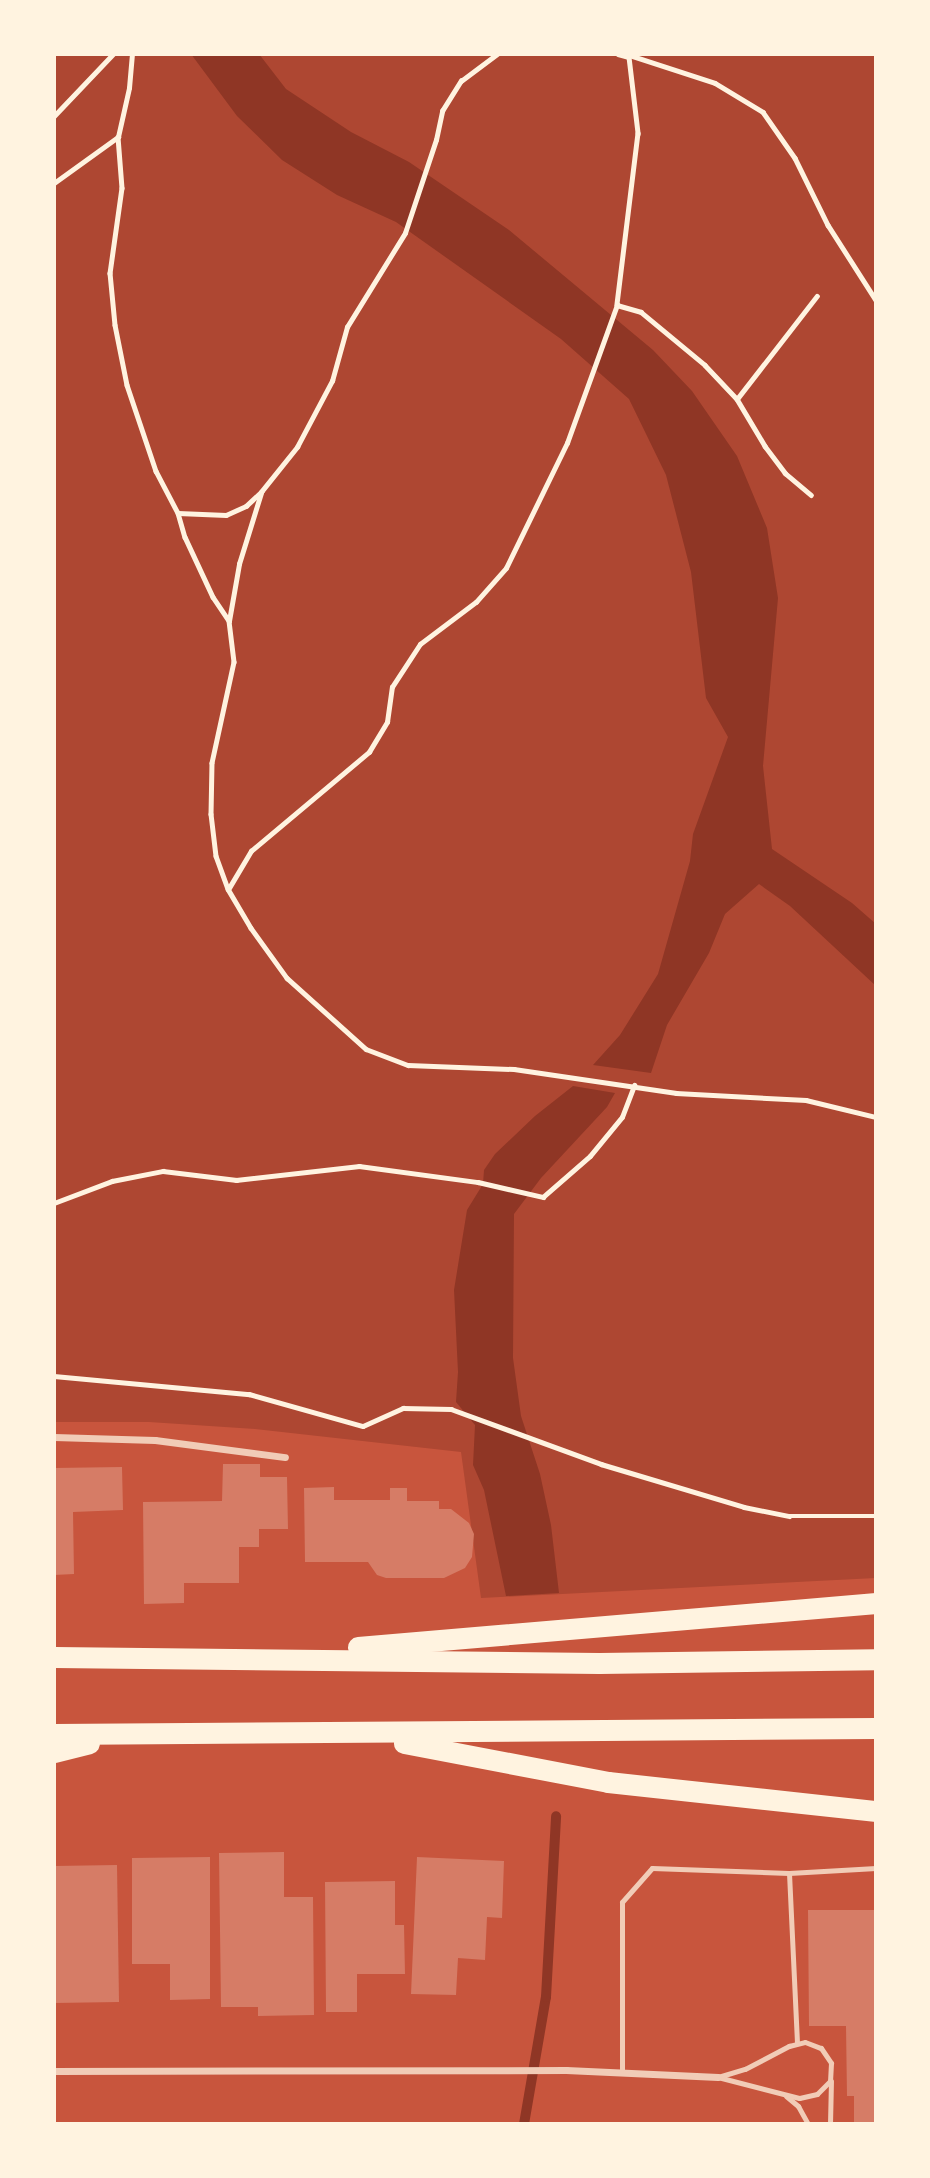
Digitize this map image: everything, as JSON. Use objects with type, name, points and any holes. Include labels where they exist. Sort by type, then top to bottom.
[{"type":"highway","points":[[232,1657],[876,1603]]},
{"type":"highway","points":[[54,1657],[599,1662],[876,1659]]},
{"type":"highway","points":[[54,1734],[357,1734],[876,1728]]},
{"type":"highway","points":[[54,1752],[129,1734]]},
{"type":"highway","points":[[357,1734],[608,1782],[876,1811]]},
{"type":"street","points":[[54,1437],[155,1440],[285,1457]]},
{"type":"street","points":[[54,2071],[566,2070],[718,2077]]},
{"type":"lane","points":[[622,2071],[622,1902],[652,1868],[789,1873],[876,1868]]},
{"type":"lane","points":[[789,1873],[797,2043]]},
{"type":"lane","points":[[718,2077],[745,2069],[797,2043],[805,2042],[821,2048],[831,2063],[830,2124]]},
{"type":"lane","points":[[718,2077],[808,2098],[824,2088],[831,2072]]},
{"type":"lane","points":[[777,2092],[798,2106],[808,2124]]},
{"type":"path","points":[[54,116],[113,54]]},
{"type":"path","points":[[132,54],[129,88],[118,137],[122,188],[110,273],[115,325],[127,385],[156,471],[178,513],[185,537],[213,597],[229,621]]},
{"type":"path","points":[[178,513],[226,515],[246,506],[261,492],[297,447],[332,381],[347,327],[405,233],[442,111],[461,81],[497,54]]},
{"type":"path","points":[[618,54],[715,83],[764,112],[795,158],[828,225],[876,300]]},
{"type":"path","points":[[228,889],[251,851],[369,752],[387,722],[392,687],[420,644],[476,602],[506,568],[567,443],[617,305],[638,133],[629,56]]},
{"type":"path","points":[[54,183],[118,137]]},
{"type":"path","points":[[737,399],[817,296]]},
{"type":"path","points":[[617,305],[641,312],[705,365],[737,399],[785,473],[811,495]]},
{"type":"path","points":[[261,492],[239,564],[229,621],[234,662],[212,763],[211,814],[216,856],[228,889],[251,928],[287,978],[366,1049],[408,1065],[514,1069],[676,1093],[806,1100],[876,1117]]},
{"type":"path","points":[[54,1203],[111,1181],[163,1171],[236,1180],[359,1167],[478,1182],[543,1197],[590,1156],[622,1117],[634,1085]]},
{"type":"path","points":[[54,1376],[249,1394],[363,1426],[403,1408],[452,1409],[601,1464],[744,1507],[789,1516],[876,1516]]},
{"type":"shaded area","points":[[54,54],[876,54],[876,1578],[481,1598],[461,1452],[255,1429],[149,1422],[54,1422]]},
{"type":"shaded area","points":[[191,54],[259,54],[286,89],[351,132],[409,162],[509,230],[653,350],[692,391],[737,456],[767,528],[778,598],[763,766],[772,849],[852,903],[876,924],[876,986],[790,906],[759,884],[725,914],[709,953],[667,1025],[651,1073],[593,1065],[620,1035],[658,974],[690,861],[693,834],[728,737],[706,698],[691,572],[666,475],[629,399],[561,339],[396,222],[337,195],[282,160],[237,116]]},
{"type":"shaded area","points":[[573,1086],[615,1093],[607,1107],[541,1178],[514,1214],[513,1358],[521,1416],[540,1474],[551,1525],[559,1593],[506,1596],[484,1490],[473,1465],[475,1425],[456,1402],[458,1372],[454,1290],[467,1210],[483,1184],[484,1170],[495,1154],[535,1116]]},
{"type":"building","points":[[223,1464],[260,1464],[260,1477],[287,1477],[288,1529],[259,1529],[259,1547],[239,1547],[239,1583],[184,1583],[184,1603],[144,1604],[143,1502],[222,1501]]},
{"type":"building","points":[[122,1467],[123,1510],[73,1512],[74,1574],[54,1575],[54,1468]]},
{"type":"building","points":[[334,1487],[334,1500],[390,1500],[390,1488],[407,1488],[407,1501],[439,1501],[439,1509],[451,1509],[469,1523],[474,1534],[472,1557],[465,1568],[444,1578],[386,1578],[377,1575],[368,1562],[305,1562],[304,1488]]},
{"type":"building","points":[[284,1852],[284,1897],[313,1897],[314,2015],[258,2016],[258,2007],[221,2007],[219,1853]]},
{"type":"building","points":[[210,1857],[210,1999],[170,2000],[170,1964],[132,1964],[132,1858]]},
{"type":"building","points":[[417,1857],[504,1861],[502,1918],[487,1917],[485,1960],[458,1958],[456,1995],[411,1994]]},
{"type":"building","points":[[117,1865],[119,2002],[54,2003],[54,1866]]},
{"type":"building","points":[[395,1881],[395,1925],[404,1925],[405,1974],[357,1974],[357,2012],[326,2012],[325,1882]]},
{"type":"building","points":[[808,1910],[876,1910],[876,2124],[854,2124],[854,2096],[847,2096],[846,2026],[809,2026]]},
{"type":"waterway","points":[[524,2124],[546,1997],[556,1816]]}]
